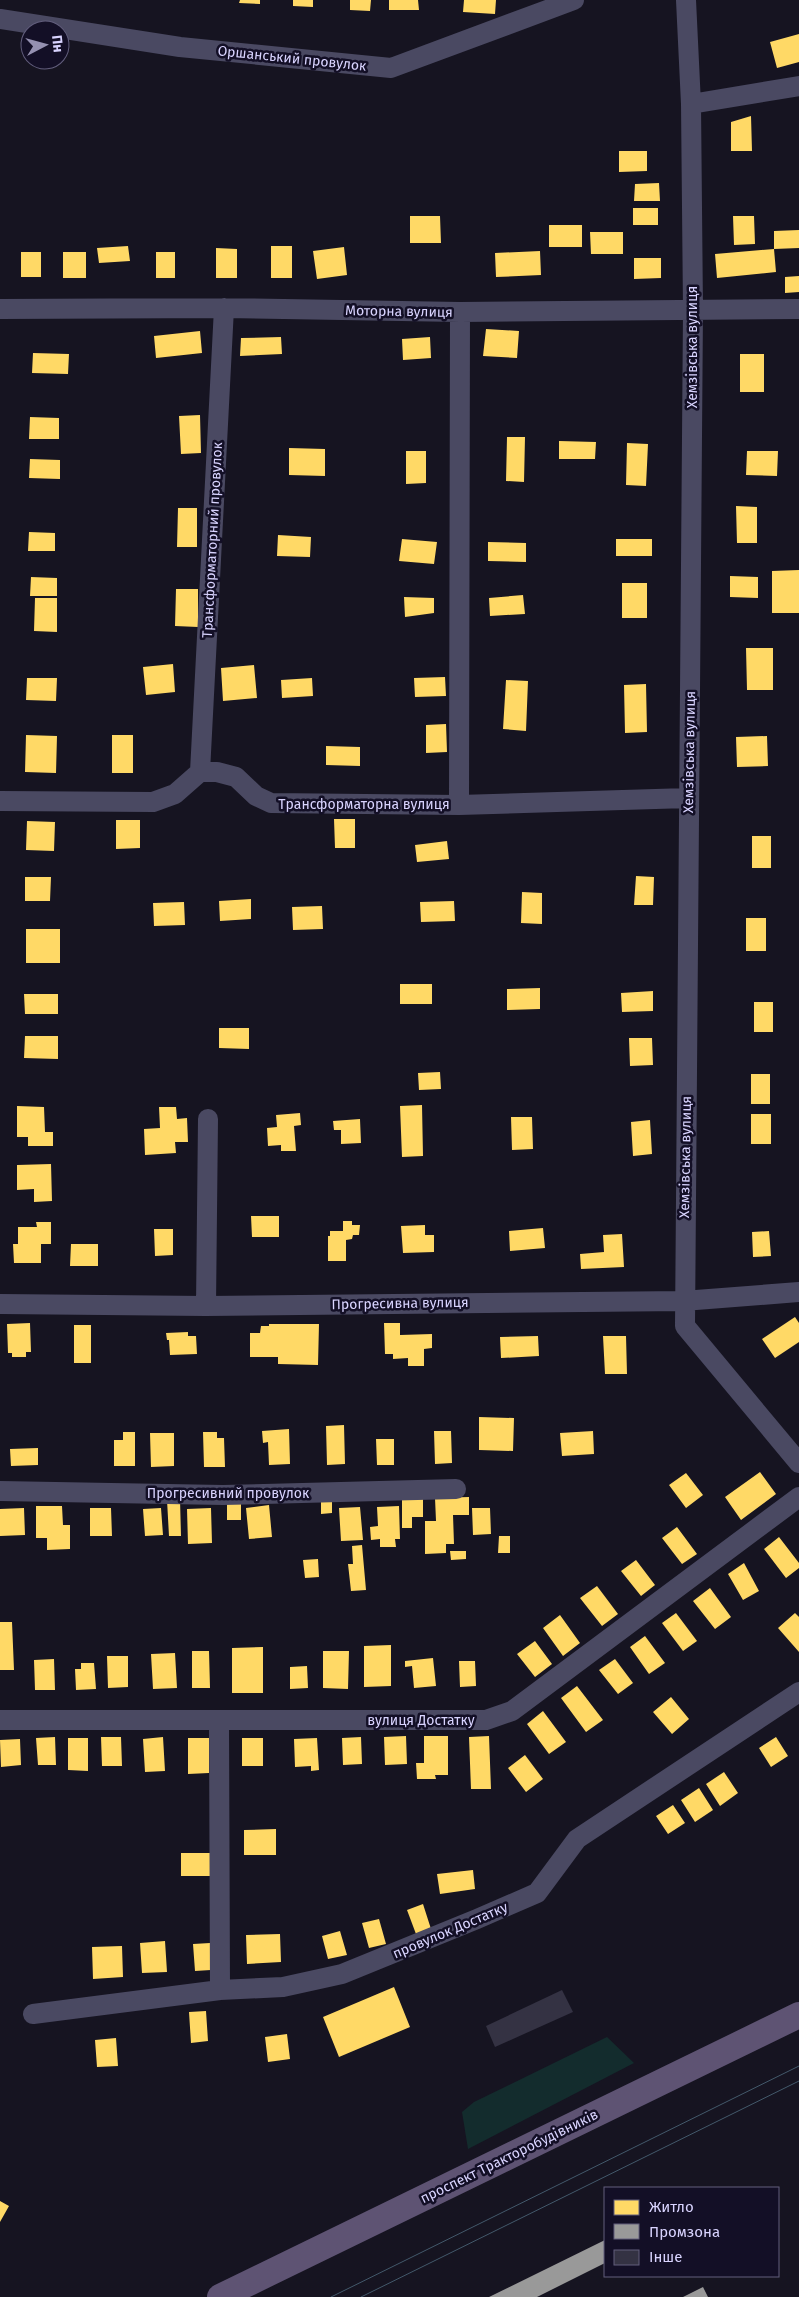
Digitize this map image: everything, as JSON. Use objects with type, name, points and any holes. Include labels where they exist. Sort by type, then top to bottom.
[{"type":"main road","name":"проспект Тракторобудівників","points":[[220,2297],[799,2016]]},
{"type":"street","name":"Оршанський провулок","points":[[0,19],[180,47],[391,68],[574,0]]},
{"type":"street","name":"Хемзівська вулиця","points":[[686,0],[691,104],[693,310],[683,1301],[685,1326],[799,1463]]},
{"type":"street","points":[[691,104],[799,86]]},
{"type":"street","name":"Моторна вулиця","points":[[0,310],[224,308],[460,312],[799,309]]},
{"type":"street","name":"Трансформаторний провулок","points":[[200,772],[224,308]]},
{"type":"street","points":[[458,804],[460,312]]},
{"type":"street","points":[[0,801],[153,802],[175,794],[200,772]]},
{"type":"street","name":"Трансформаторна вулиця","points":[[200,772],[217,772],[236,777],[256,796],[271,803],[458,804],[688,798]]},
{"type":"street","points":[[206,1306],[208,1119]]},
{"type":"street","name":"Прогресивна вулиця","points":[[0,1304],[206,1306],[683,1301],[799,1292]]},
{"type":"street","name":"Прогресивний провулок","points":[[0,1491],[223,1495],[456,1489]]},
{"type":"street","name":"вулиця Достатку","points":[[0,1720],[486,1720],[512,1710],[799,1497]]},
{"type":"street","name":"провулок Достатку","points":[[33,2014],[220,1990],[283,1987],[342,1974],[537,1893],[576,1839],[799,1692]]},
{"type":"street","points":[[219,1720],[220,1990]]},
{"type":"green space","points":[[607,2037],[634,2063],[468,2149],[462,2112],[474,2102]]},
{"type":"building: Житло","points":[[240,0],[260,0],[260,4],[239,3]]},
{"type":"building: Житло","points":[[293,0],[313,0],[313,7],[293,6]]},
{"type":"building: Житло","points":[[350,0],[371,0],[370,11],[350,10]]},
{"type":"building: Житло","points":[[389,0],[418,0],[419,10],[389,10]]},
{"type":"building: Житло","points":[[464,0],[496,0],[495,14],[463,12]]},
{"type":"building: Житло","points":[[799,34],[799,62],[777,68],[770,42]]},
{"type":"building: Житло","points":[[751,116],[752,151],[731,151],[731,122]]},
{"type":"building: Житло","points":[[619,151],[647,151],[647,171],[619,172]]},
{"type":"building: Житло","points":[[659,183],[660,201],[634,201],[635,184]]},
{"type":"building: Житло","points":[[633,208],[658,208],[658,225],[633,225]]},
{"type":"building: Житло","points":[[410,216],[440,216],[441,243],[410,243]]},
{"type":"building: Житло","points":[[733,216],[754,216],[755,244],[734,245]]},
{"type":"building: Житло","points":[[549,225],[582,225],[582,247],[549,247]]},
{"type":"building: Житло","points":[[799,230],[799,248],[774,249],[774,231]]},
{"type":"building: Житло","points":[[590,232],[623,232],[623,254],[591,254]]},
{"type":"building: Житло","points":[[128,246],[130,261],[99,263],[97,248]]},
{"type":"building: Житло","points":[[271,246],[292,246],[292,278],[271,278]]},
{"type":"building: Житло","points":[[344,247],[347,275],[317,279],[313,251]]},
{"type":"building: Житло","points":[[216,248],[237,249],[237,278],[216,278]]},
{"type":"building: Житло","points":[[774,249],[776,272],[717,278],[715,254]]},
{"type":"building: Житло","points":[[540,251],[541,275],[496,277],[495,253]]},
{"type":"building: Житло","points":[[21,252],[41,252],[41,277],[21,277]]},
{"type":"building: Житло","points":[[63,252],[86,252],[86,278],[63,278]]},
{"type":"building: Житло","points":[[156,252],[175,252],[175,278],[156,278]]},
{"type":"building: Житло","points":[[634,258],[661,258],[661,278],[634,279]]},
{"type":"building: Житло","points":[[799,276],[799,292],[785,293],[785,277]]},
{"type":"building: Житло","points":[[486,329],[519,331],[517,358],[483,356]]},
{"type":"building: Житло","points":[[200,331],[202,353],[156,358],[154,336]]},
{"type":"building: Житло","points":[[281,337],[282,354],[240,356],[241,338]]},
{"type":"building: Житло","points":[[430,337],[431,358],[403,360],[402,339]]},
{"type":"building: Житло","points":[[33,353],[69,354],[68,374],[32,373]]},
{"type":"building: Житло","points":[[740,354],[764,354],[764,392],[740,392]]},
{"type":"building: Житло","points":[[200,415],[201,453],[181,454],[179,416]]},
{"type":"building: Житло","points":[[30,417],[59,418],[59,439],[29,439]]},
{"type":"building: Житло","points":[[507,437],[525,437],[524,482],[506,481]]},
{"type":"building: Житло","points":[[559,441],[596,442],[595,459],[559,459]]},
{"type":"building: Житло","points":[[627,443],[648,444],[646,486],[626,485]]},
{"type":"building: Житло","points":[[289,448],[325,449],[325,476],[289,475]]},
{"type":"building: Житло","points":[[406,451],[426,451],[426,483],[406,484]]},
{"type":"building: Житло","points":[[747,451],[778,451],[777,476],[746,475]]},
{"type":"building: Житло","points":[[30,459],[60,460],[60,479],[29,478]]},
{"type":"building: Житло","points":[[736,506],[757,507],[757,543],[737,543]]},
{"type":"building: Житло","points":[[178,508],[197,508],[197,547],[177,547]]},
{"type":"building: Житло","points":[[29,532],[55,533],[55,551],[28,551]]},
{"type":"building: Житло","points":[[278,535],[311,537],[310,557],[277,556]]},
{"type":"building: Житло","points":[[402,539],[437,542],[434,564],[399,561]]},
{"type":"building: Житло","points":[[616,539],[652,539],[652,556],[616,556]]},
{"type":"building: Житло","points":[[488,542],[526,543],[526,562],[488,561]]},
{"type":"building: Житло","points":[[799,570],[799,613],[772,613],[772,571]]},
{"type":"building: Житло","points":[[730,576],[758,577],[758,598],[730,597]]},
{"type":"building: Житло","points":[[31,577],[57,578],[57,596],[30,596]]},
{"type":"building: Житло","points":[[622,583],[647,583],[647,618],[622,618]]},
{"type":"building: Житло","points":[[176,589],[198,589],[198,627],[175,626]]},
{"type":"building: Житло","points":[[523,595],[525,614],[490,616],[489,598]]},
{"type":"building: Житло","points":[[404,597],[434,598],[434,613],[405,617]]},
{"type":"building: Житло","points":[[35,598],[57,598],[57,632],[34,631]]},
{"type":"building: Житло","points":[[746,648],[773,648],[773,690],[747,690]]},
{"type":"building: Житло","points":[[173,664],[175,692],[146,695],[143,667]]},
{"type":"building: Житло","points":[[254,665],[257,698],[223,701],[221,668]]},
{"type":"building: Житло","points":[[445,677],[446,696],[415,697],[414,678]]},
{"type":"building: Житло","points":[[27,678],[57,678],[56,701],[26,700]]},
{"type":"building: Житло","points":[[312,678],[313,696],[282,698],[281,680]]},
{"type":"building: Житло","points":[[506,680],[528,681],[526,731],[503,729]]},
{"type":"building: Житло","points":[[646,684],[647,732],[625,733],[624,685]]},
{"type":"building: Житло","points":[[446,724],[447,752],[426,753],[426,725]]},
{"type":"building: Житло","points":[[26,735],[57,736],[56,773],[25,772]]},
{"type":"building: Житло","points":[[112,735],[133,735],[133,773],[112,773]]},
{"type":"building: Житло","points":[[767,736],[768,766],[737,767],[736,737]]},
{"type":"building: Житло","points":[[326,746],[360,747],[360,766],[326,765]]},
{"type":"building: Житло","points":[[334,819],[355,819],[355,848],[335,848]]},
{"type":"building: Житло","points":[[116,820],[140,820],[140,848],[116,849]]},
{"type":"building: Житло","points":[[27,821],[55,822],[54,851],[26,850]]},
{"type":"building: Житло","points":[[752,836],[771,836],[771,868],[752,868]]},
{"type":"building: Житло","points":[[447,841],[449,859],[417,862],[415,845]]},
{"type":"building: Житло","points":[[636,876],[654,877],[653,905],[634,905]]},
{"type":"building: Житло","points":[[25,877],[51,877],[50,901],[25,901]]},
{"type":"building: Житло","points":[[522,892],[542,893],[542,924],[521,923]]},
{"type":"building: Житло","points":[[251,899],[251,919],[220,921],[219,901]]},
{"type":"building: Житло","points":[[454,901],[455,921],[421,922],[420,902]]},
{"type":"building: Житло","points":[[184,902],[185,925],[154,926],[153,903]]},
{"type":"building: Житло","points":[[322,906],[323,929],[293,930],[292,907]]},
{"type":"building: Житло","points":[[746,918],[766,918],[766,951],[746,951]]},
{"type":"building: Житло","points":[[26,929],[60,929],[60,963],[26,963]]},
{"type":"building: Житло","points":[[400,984],[432,984],[432,1004],[400,1004]]},
{"type":"building: Житло","points":[[540,988],[540,1009],[507,1010],[507,989]]},
{"type":"building: Житло","points":[[653,991],[653,1011],[622,1012],[621,993]]},
{"type":"building: Житло","points":[[24,994],[58,994],[58,1014],[25,1014]]},
{"type":"building: Житло","points":[[754,1002],[773,1002],[773,1032],[754,1032]]},
{"type":"building: Житло","points":[[219,1028],[249,1028],[249,1049],[219,1048]]},
{"type":"building: Житло","points":[[25,1036],[58,1036],[58,1059],[24,1058]]},
{"type":"building: Житло","points":[[629,1038],[652,1038],[653,1065],[630,1066]]},
{"type":"building: Житло","points":[[440,1072],[441,1089],[419,1090],[418,1073]]},
{"type":"building: Житло","points":[[751,1074],[770,1074],[770,1104],[751,1104]]},
{"type":"building: Житло","points":[[422,1105],[423,1156],[402,1157],[400,1106]]},
{"type":"building: Житло","points":[[17,1106],[44,1107],[45,1132],[53,1132],[53,1146],[28,1146],[28,1137],[17,1137]]},
{"type":"building: Житло","points":[[159,1107],[176,1107],[177,1119],[187,1118],[188,1142],[175,1142],[176,1153],[145,1155],[144,1129],[160,1128]]},
{"type":"building: Житло","points":[[300,1113],[301,1125],[294,1126],[296,1151],[281,1151],[281,1145],[268,1146],[267,1128],[277,1127],[276,1115]]},
{"type":"building: Житло","points":[[751,1114],[771,1114],[771,1144],[751,1144]]},
{"type":"building: Житло","points":[[511,1117],[532,1117],[533,1149],[512,1150]]},
{"type":"building: Житло","points":[[360,1119],[361,1143],[341,1144],[341,1130],[334,1130],[333,1121]]},
{"type":"building: Житло","points":[[650,1120],[652,1154],[633,1156],[631,1122]]},
{"type":"building: Житло","points":[[51,1164],[52,1201],[34,1202],[34,1189],[17,1190],[17,1165]]},
{"type":"building: Житло","points":[[251,1216],[279,1216],[279,1237],[252,1237]]},
{"type":"building: Житло","points":[[343,1221],[352,1221],[352,1225],[360,1225],[359,1235],[353,1235],[352,1239],[346,1240],[346,1261],[328,1261],[328,1236],[330,1236],[330,1231],[343,1231]]},
{"type":"building: Житло","points":[[36,1222],[51,1222],[51,1244],[41,1244],[41,1263],[14,1263],[13,1244],[18,1244],[18,1227],[37,1227]]},
{"type":"building: Житло","points":[[425,1225],[425,1235],[434,1235],[434,1252],[403,1253],[401,1226]]},
{"type":"building: Житло","points":[[543,1228],[545,1248],[510,1251],[509,1231]]},
{"type":"building: Житло","points":[[154,1229],[173,1229],[173,1255],[155,1256]]},
{"type":"building: Житло","points":[[769,1231],[771,1256],[753,1257],[752,1232]]},
{"type":"building: Житло","points":[[622,1234],[624,1267],[581,1269],[580,1254],[604,1252],[603,1235]]},
{"type":"building: Житло","points":[[71,1244],[98,1244],[98,1266],[70,1266]]},
{"type":"building: Житло","points":[[795,1317],[799,1323],[799,1342],[775,1358],[762,1339]]},
{"type":"building: Житло","points":[[30,1323],[31,1352],[26,1352],[26,1357],[12,1357],[12,1353],[8,1353],[7,1324]]},
{"type":"building: Житло","points":[[384,1323],[400,1323],[400,1335],[432,1334],[432,1348],[424,1349],[424,1366],[408,1366],[408,1358],[393,1359],[393,1354],[385,1354]]},
{"type":"building: Житло","points":[[269,1324],[319,1324],[318,1365],[278,1364],[278,1357],[250,1357],[250,1333],[260,1333],[261,1326],[269,1326]]},
{"type":"building: Житло","points":[[74,1325],[91,1325],[91,1363],[74,1363]]},
{"type":"building: Житло","points":[[188,1332],[188,1336],[196,1336],[197,1354],[170,1355],[169,1340],[167,1340],[166,1333]]},
{"type":"building: Житло","points":[[538,1336],[539,1356],[501,1358],[500,1337]]},
{"type":"building: Житло","points":[[603,1336],[626,1336],[627,1374],[605,1374]]},
{"type":"building: Житло","points":[[479,1417],[514,1418],[513,1451],[479,1450]]},
{"type":"building: Житло","points":[[344,1425],[345,1464],[327,1465],[326,1426]]},
{"type":"building: Житло","points":[[289,1429],[290,1464],[269,1465],[268,1442],[263,1443],[262,1431]]},
{"type":"building: Житло","points":[[434,1431],[451,1431],[452,1463],[435,1464]]},
{"type":"building: Житло","points":[[593,1431],[594,1454],[562,1456],[560,1433]]},
{"type":"building: Житло","points":[[123,1432],[135,1432],[135,1466],[114,1466],[114,1440],[123,1440]]},
{"type":"building: Житло","points":[[203,1432],[217,1432],[217,1438],[224,1438],[225,1467],[204,1467]]},
{"type":"building: Житло","points":[[150,1433],[174,1433],[174,1466],[151,1467]]},
{"type":"building: Житло","points":[[376,1439],[394,1439],[394,1465],[377,1465]]},
{"type":"building: Житло","points":[[38,1448],[38,1465],[11,1466],[10,1449]]},
{"type":"building: Житло","points":[[760,1472],[776,1494],[741,1520],[725,1497]]},
{"type":"building: Житло","points":[[686,1473],[703,1495],[686,1508],[669,1485]]},
{"type":"building: Житло","points":[[469,1497],[469,1515],[453,1515],[454,1544],[446,1544],[446,1553],[425,1554],[425,1521],[436,1521],[435,1498]]},
{"type":"building: Житло","points":[[402,1498],[423,1498],[423,1517],[412,1517],[412,1528],[402,1528]]},
{"type":"building: Житло","points":[[180,1499],[181,1536],[169,1536],[167,1500]]},
{"type":"building: Житло","points":[[227,1499],[241,1499],[241,1520],[227,1520]]},
{"type":"building: Житло","points":[[321,1499],[332,1499],[332,1513],[321,1514]]},
{"type":"building: Житло","points":[[269,1505],[272,1537],[249,1539],[246,1508]]},
{"type":"building: Житло","points":[[36,1506],[62,1506],[63,1525],[70,1525],[70,1549],[47,1550],[47,1538],[36,1538]]},
{"type":"building: Житло","points":[[399,1506],[400,1539],[395,1539],[396,1547],[380,1547],[380,1539],[371,1540],[370,1527],[378,1526],[377,1507]]},
{"type":"building: Житло","points":[[360,1507],[363,1540],[341,1541],[339,1508]]},
{"type":"building: Житло","points":[[24,1508],[25,1535],[0,1536],[0,1509]]},
{"type":"building: Житло","points":[[90,1508],[111,1508],[112,1536],[90,1536]]},
{"type":"building: Житло","points":[[161,1508],[163,1535],[145,1536],[143,1509]]},
{"type":"building: Житло","points":[[211,1508],[212,1543],[188,1544],[187,1509]]},
{"type":"building: Житло","points":[[472,1508],[490,1508],[491,1534],[473,1535]]},
{"type":"building: Житло","points":[[677,1527],[697,1554],[682,1564],[662,1538]]},
{"type":"building: Житло","points":[[499,1536],[510,1536],[510,1553],[498,1553]]},
{"type":"building: Житло","points":[[779,1537],[799,1563],[799,1568],[786,1578],[764,1549]]},
{"type":"building: Житло","points":[[362,1545],[366,1590],[351,1591],[348,1564],[353,1564],[352,1546]]},
{"type":"building: Житло","points":[[450,1551],[466,1551],[466,1559],[451,1560]]},
{"type":"building: Житло","points":[[318,1559],[319,1577],[305,1578],[303,1560]]},
{"type":"building: Житло","points":[[636,1560],[655,1585],[641,1596],[621,1571]]},
{"type":"building: Житло","points":[[744,1563],[759,1591],[743,1600],[728,1574]]},
{"type":"building: Житло","points":[[597,1586],[618,1614],[602,1626],[580,1598]]},
{"type":"building: Житло","points":[[710,1588],[731,1617],[715,1629],[693,1601]]},
{"type":"building: Житло","points":[[676,1613],[697,1641],[683,1651],[662,1623]]},
{"type":"building: Житло","points":[[795,1613],[799,1617],[799,1652],[778,1628]]},
{"type":"building: Житло","points":[[560,1615],[580,1643],[563,1656],[543,1628]]},
{"type":"building: Житло","points":[[0,1622],[12,1622],[14,1670],[0,1670]]},
{"type":"building: Житло","points":[[645,1636],[665,1663],[649,1674],[630,1647]]},
{"type":"building: Житло","points":[[535,1641],[552,1664],[535,1677],[517,1654]]},
{"type":"building: Житло","points":[[391,1645],[391,1686],[364,1687],[364,1646]]},
{"type":"building: Житло","points":[[263,1647],[263,1693],[232,1693],[232,1648]]},
{"type":"building: Житло","points":[[192,1651],[209,1651],[210,1688],[192,1688]]},
{"type":"building: Житло","points":[[323,1651],[349,1651],[348,1689],[323,1688]]},
{"type":"building: Житло","points":[[175,1653],[177,1688],[153,1689],[151,1654]]},
{"type":"building: Житло","points":[[107,1656],[128,1656],[128,1687],[108,1688]]},
{"type":"building: Житло","points":[[433,1658],[436,1686],[414,1688],[412,1666],[405,1667],[405,1661]]},
{"type":"building: Житло","points":[[54,1659],[55,1690],[35,1690],[34,1660]]},
{"type":"building: Житло","points":[[615,1659],[633,1683],[618,1694],[599,1670]]},
{"type":"building: Житло","points":[[459,1661],[475,1661],[476,1686],[460,1687]]},
{"type":"building: Житло","points":[[81,1663],[94,1663],[96,1689],[76,1690],[75,1669],[81,1669]]},
{"type":"building: Житло","points":[[307,1666],[308,1688],[290,1689],[290,1667]]},
{"type":"building: Житло","points":[[577,1686],[603,1720],[586,1732],[561,1698]]},
{"type":"building: Житло","points":[[671,1697],[689,1719],[672,1734],[653,1712]]},
{"type":"building: Житло","points":[[543,1711],[566,1742],[549,1754],[527,1724]]},
{"type":"building: Житло","points":[[406,1736],[407,1764],[385,1765],[384,1737]]},
{"type":"building: Житло","points":[[424,1736],[448,1736],[448,1775],[435,1775],[436,1779],[417,1779],[416,1763],[424,1763]]},
{"type":"building: Житло","points":[[489,1736],[491,1789],[471,1789],[469,1737]]},
{"type":"building: Житло","points":[[55,1737],[56,1765],[38,1765],[36,1738]]},
{"type":"building: Житло","points":[[101,1737],[121,1737],[122,1766],[102,1766]]},
{"type":"building: Житло","points":[[163,1737],[165,1771],[145,1772],[143,1739]]},
{"type":"building: Житло","points":[[361,1737],[362,1764],[343,1765],[342,1738]]},
{"type":"building: Житло","points":[[776,1737],[788,1756],[771,1767],[759,1748]]},
{"type":"building: Житло","points":[[68,1738],[88,1738],[88,1771],[68,1770]]},
{"type":"building: Житло","points":[[188,1738],[209,1738],[209,1773],[188,1774]]},
{"type":"building: Житло","points":[[242,1738],[263,1738],[263,1766],[242,1766]]},
{"type":"building: Житло","points":[[317,1738],[319,1770],[311,1771],[311,1766],[295,1767],[294,1739]]},
{"type":"building: Житло","points":[[20,1739],[21,1765],[1,1767],[0,1740]]},
{"type":"building: Житло","points":[[525,1755],[543,1779],[526,1792],[508,1768]]},
{"type":"building: Житло","points":[[724,1772],[738,1793],[720,1806],[706,1784]]},
{"type":"building: Житло","points":[[699,1788],[713,1810],[695,1822],[681,1800]]},
{"type":"building: Житло","points":[[673,1805],[685,1823],[668,1834],[656,1816]]},
{"type":"building: Житло","points":[[276,1829],[276,1855],[244,1855],[244,1830]]},
{"type":"building: Житло","points":[[181,1853],[210,1853],[210,1876],[181,1876]]},
{"type":"building: Житло","points":[[473,1870],[475,1889],[440,1894],[437,1874]]},
{"type":"building: Житло","points":[[423,1904],[431,1929],[416,1934],[407,1910]]},
{"type":"building: Житло","points":[[379,1919],[386,1944],[369,1948],[362,1923]]},
{"type":"building: Житло","points":[[340,1931],[347,1955],[328,1959],[322,1936]]},
{"type":"building: Житло","points":[[280,1934],[281,1962],[247,1964],[246,1935]]},
{"type":"building: Житло","points":[[165,1941],[167,1972],[142,1973],[140,1943]]},
{"type":"building: Житло","points":[[210,1943],[211,1970],[195,1971],[193,1944]]},
{"type":"building: Житло","points":[[122,1946],[123,1977],[93,1979],[92,1947]]},
{"type":"building: Житло","points":[[394,1987],[410,2027],[339,2057],[323,2017]]},
{"type":"building: Житло","points":[[206,2011],[208,2041],[191,2043],[189,2012]]},
{"type":"building: Житло","points":[[287,2034],[290,2059],[268,2062],[265,2037]]},
{"type":"building: Житло","points":[[116,2038],[118,2066],[97,2067],[95,2040]]},
{"type":"building: Житло","points":[[0,2201],[9,2206],[0,2222]]},
{"type":"building: Промзона","points":[[604,2240],[604,2264],[537,2297],[489,2297]]},
{"type":"building: Промзона","points":[[703,2287],[708,2297],[683,2297]]},
{"type":"building: Інше","points":[[562,1990],[573,2012],[495,2047],[486,2026]]},
{"type":"tram line","points":[[331,2297],[799,2066]]},
{"type":"tram line","points":[[361,2297],[799,2081]]}]
